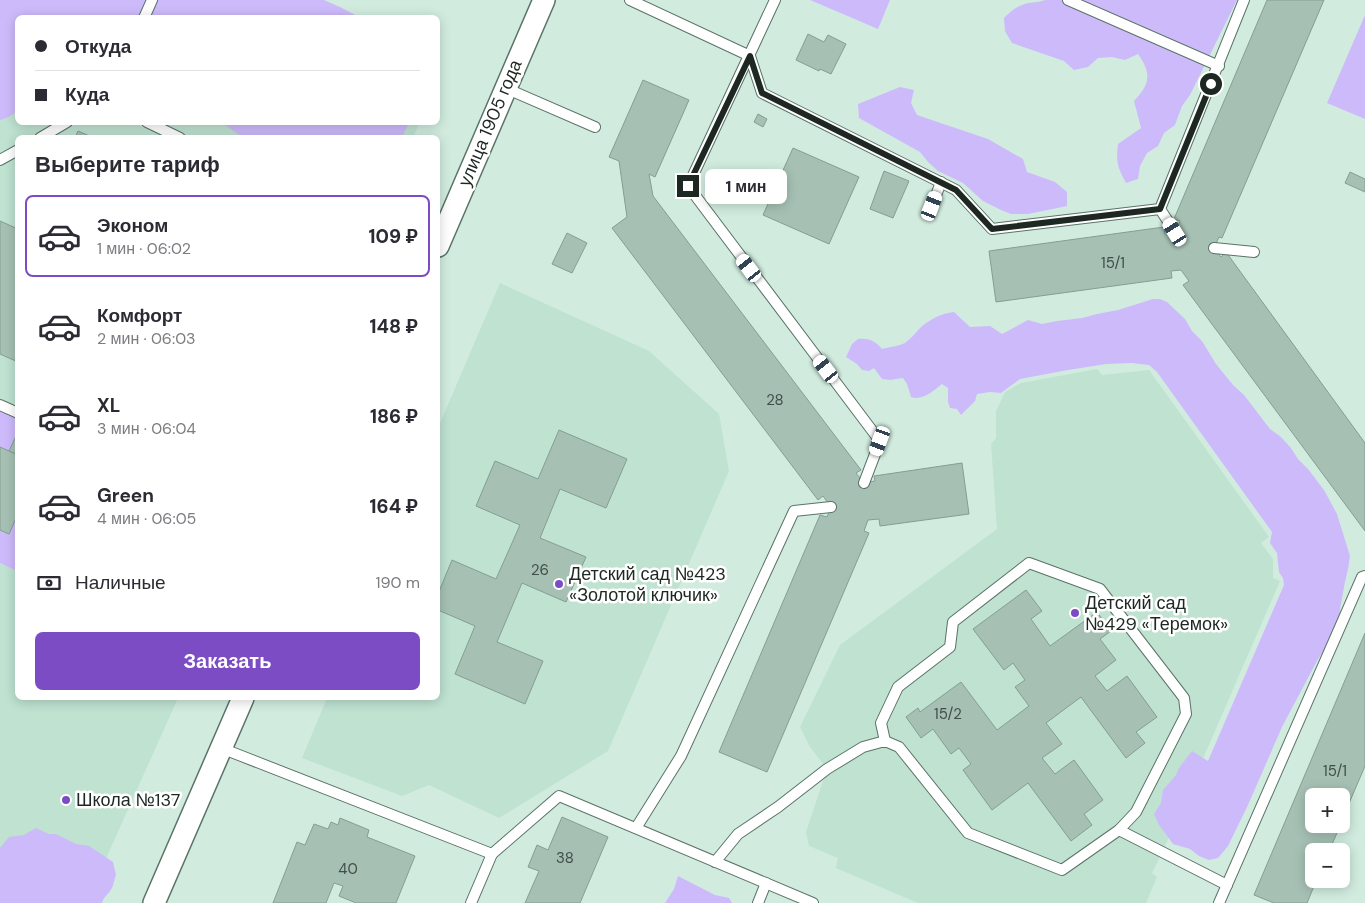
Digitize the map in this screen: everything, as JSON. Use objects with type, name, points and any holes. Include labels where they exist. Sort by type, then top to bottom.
[{"type":"street","name":"улица 1905 года","points":[[440,241],[544,0]]},
{"type":"street","points":[[154,903],[242,700]]},
{"type":"lane","points":[[145,15],[152,0]]},
{"type":"lane","points":[[630,0],[750,56],[762,93],[956,190],[992,229],[1160,209]]},
{"type":"lane","points":[[775,0],[688,186],[880,441],[864,483]]},
{"type":"lane","points":[[1068,0],[1219,66]]},
{"type":"lane","points":[[1160,209],[1244,0]]},
{"type":"lane","points":[[505,88],[595,127]]},
{"type":"lane","points":[[45,135],[62,125]]},
{"type":"lane","points":[[153,125],[174,135]]},
{"type":"lane","points":[[0,160],[15,152]]},
{"type":"lane","points":[[932,206],[941,182]]},
{"type":"lane","points":[[1160,209],[1175,232]]},
{"type":"lane","points":[[1214,248],[1254,252]]},
{"type":"lane","points":[[0,405],[15,412]]},
{"type":"lane","points":[[636,828],[681,756],[794,511],[831,507]]},
{"type":"lane","points":[[715,862],[738,834],[778,807],[827,769],[863,747],[885,741],[899,747],[968,833],[1062,870],[1119,830],[1136,812],[1186,714],[1184,698],[1100,588],[1030,563],[953,622],[950,647],[898,687],[881,723],[885,741]]},
{"type":"lane","points":[[1219,903],[1362,577],[1365,576]]},
{"type":"lane","points":[[221,748],[492,854]]},
{"type":"lane","points":[[471,903],[492,854],[559,796],[813,903]]},
{"type":"lane","points":[[1119,830],[1227,885]]},
{"type":"lane","points":[[758,903],[766,883]]},
{"type":"shaded area","points":[[0,0],[324,0],[355,15],[15,15],[15,112],[0,120]]},
{"type":"shaded area","points":[[810,0],[890,0],[878,29]]},
{"type":"shaded area","points":[[1045,0],[1237,0],[1190,95],[1182,106],[1175,125],[1164,133],[1158,146],[1147,153],[1140,166],[1138,179],[1126,183],[1119,168],[1117,155],[1118,144],[1141,128],[1134,101],[1146,84],[1147,73],[1143,61],[1138,54],[1125,60],[1112,57],[1098,58],[1088,67],[1074,70],[1064,61],[1012,43],[1005,31],[1004,18],[1021,5]]},
{"type":"shaded area","points":[[1365,15],[1365,119],[1327,103]]},
{"type":"shaded area","points":[[15,19],[15,125],[418,125],[414,135],[15,135],[15,417],[0,411],[0,22]]},
{"type":"shaded area","points":[[900,87],[914,90],[911,103],[917,115],[988,139],[1023,159],[1027,172],[1055,182],[1067,192],[1067,206],[1028,214],[1011,214],[1001,210],[983,201],[963,183],[938,171],[920,152],[859,118],[858,104]]},
{"type":"shaded area","points":[[225,125],[408,125],[403,135],[240,135]]},
{"type":"shaded area","name":"Детский сад №423 «Золотой ключик»","points":[[500,283],[649,351],[719,414],[729,471],[608,751],[499,818],[429,785],[402,796],[302,758],[326,700],[440,700],[440,423]]},
{"type":"shaded area","points":[[1153,299],[1167,302],[1185,319],[1233,385],[1244,395],[1270,429],[1281,437],[1308,469],[1324,490],[1337,514],[1350,556],[1340,609],[1342,621],[1318,659],[1282,727],[1228,846],[1218,858],[1209,860],[1199,856],[1190,849],[1173,844],[1159,825],[1154,814],[1161,803],[1163,790],[1192,751],[1208,761],[1284,585],[1283,578],[1279,572],[1277,553],[1270,543],[1272,532],[1157,372],[1149,365],[1132,363],[1106,364],[1020,379],[1001,393],[977,394],[975,401],[961,415],[957,409],[950,408],[948,388],[942,384],[920,398],[911,397],[903,378],[882,379],[874,368],[869,371],[862,370],[857,364],[846,357],[852,344],[858,339],[872,341],[882,349],[900,345],[935,318],[954,312],[970,327],[990,326],[1002,334],[1028,320],[1042,324],[1082,318],[1118,310]]},
{"type":"shaded area","name":"Детский сад №429 «Теремок»","points":[[1097,369],[1102,375],[1149,370],[1269,537],[1261,543],[1273,559],[1273,578],[1280,581],[1152,873],[1157,877],[1146,903],[918,903],[836,868],[838,858],[809,846],[806,832],[827,769],[810,747],[800,727],[840,645],[997,529],[991,444],[996,438],[996,411],[1005,392],[1021,383]]},
{"type":"shaded area","points":[[0,411],[15,417],[15,570],[0,563]]},
{"type":"shaded area","name":"Школа №137","points":[[0,563],[15,570],[15,700],[177,700],[86,903],[0,903]]},
{"type":"shaded area","points":[[36,828],[49,834],[56,834],[76,844],[89,846],[113,862],[116,875],[112,888],[102,903],[0,903],[0,848],[9,837],[24,835]]},
{"type":"shaded area","points":[[678,876],[715,895],[729,898],[732,903],[665,903],[674,889]]},
{"type":"building","points":[[1267,0],[1324,0],[1222,238],[1219,237],[1214,248],[1221,257],[1226,252],[1365,443],[1365,531],[1183,285],[1189,281],[1181,270],[1171,271],[1172,278],[996,302],[989,251],[1164,227],[1165,234],[1175,232],[1180,221],[1174,219]]},
{"type":"building","points":[[808,34],[824,42],[828,35],[846,44],[831,74],[820,69],[819,71],[796,60]]},
{"type":"building","points":[[643,80],[689,100],[655,177],[649,174],[653,196],[861,470],[856,473],[864,483],[875,481],[874,476],[962,463],[969,514],[880,526],[879,519],[868,520],[864,531],[869,533],[767,772],[719,752],[820,515],[827,517],[831,507],[823,496],[818,500],[612,228],[627,217],[619,161],[609,157]]},
{"type":"building","points":[[758,114],[767,119],[763,127],[754,122]]},
{"type":"building","points":[[78,131],[87,135],[76,135]]},
{"type":"building","points":[[793,148],[859,177],[829,244],[763,215]]},
{"type":"building","points":[[884,171],[909,181],[893,218],[870,209]]},
{"type":"building","points":[[1350,172],[1365,179],[1365,192],[1345,183]]},
{"type":"building","points":[[0,221],[15,228],[15,361],[0,354]]},
{"type":"building","points":[[567,233],[587,243],[572,273],[552,264]]},
{"type":"building","points":[[559,430],[627,459],[606,508],[560,489],[540,538],[586,557],[566,602],[522,583],[497,642],[543,661],[525,704],[455,674],[475,626],[440,611],[440,589],[452,560],[496,579],[520,525],[476,506],[495,461],[538,479]]},
{"type":"building","points":[[15,438],[15,454],[9,451]]},
{"type":"building","points":[[0,447],[15,454],[15,521],[9,534],[0,530]]},
{"type":"building","points":[[1026,590],[1042,611],[1031,619],[1050,646],[1097,612],[1111,631],[1100,639],[1116,660],[1095,676],[1107,691],[1127,676],[1157,717],[1136,732],[1145,743],[1126,758],[1081,697],[1046,723],[1062,744],[1042,758],[1055,774],[1074,760],[1103,800],[1084,814],[1092,825],[1071,841],[1028,783],[992,810],[963,770],[971,764],[959,748],[951,754],[933,729],[921,738],[906,717],[918,708],[920,712],[961,682],[997,730],[1029,706],[1015,687],[1025,680],[1013,663],[1004,670],[973,629]]},
{"type":"building","points":[[1365,633],[1365,766],[1350,801],[1350,788],[1305,788],[1305,833],[1337,833],[1333,843],[1305,843],[1305,888],[1313,888],[1307,903],[1274,903],[1254,895]]},
{"type":"building","points":[[562,817],[608,837],[580,903],[525,903],[539,871],[528,867],[537,845],[548,850]]},
{"type":"building","points":[[340,818],[369,830],[367,837],[415,856],[396,903],[356,903],[339,896],[343,886],[334,883],[326,903],[273,903],[297,842],[305,845],[314,824],[328,829],[331,822],[338,825]]},
{"type":"place","name":"Детский сад №423 «Золотой ключик»","points":[[559,584]]},
{"type":"place","name":"Детский сад №429 «Теремок»","points":[[1075,613]]},
{"type":"place","name":"Школа №137","points":[[66,800]]},
{"type":"route","points":[[688,186],[750,56],[762,93],[956,190],[992,229],[1160,209],[1211,84]]}]
